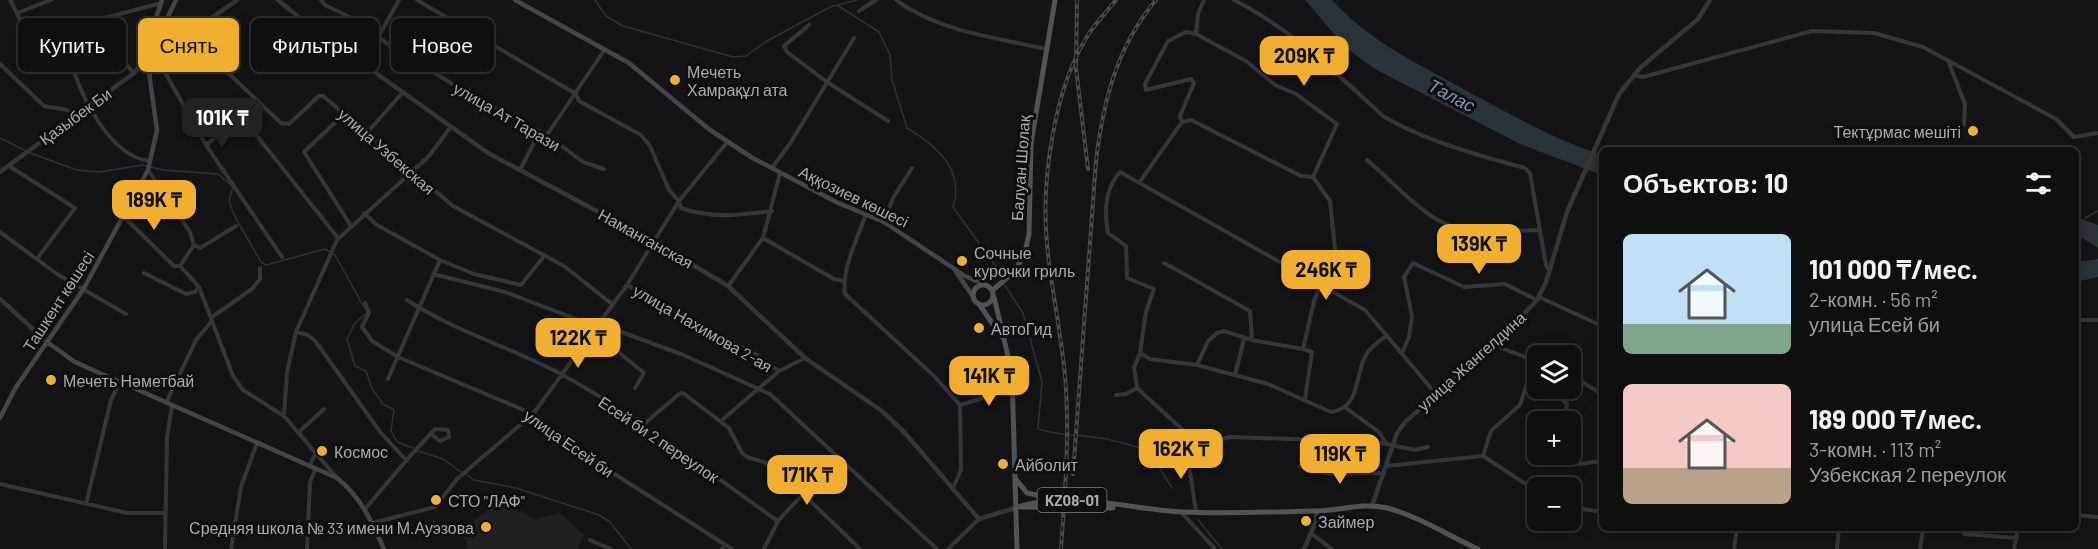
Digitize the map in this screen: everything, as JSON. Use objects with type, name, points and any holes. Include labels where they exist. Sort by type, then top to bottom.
[{"type":"main road","points":[[168,18],[176,0]]},
{"type":"main road","name":"Аққозиев көшесі","points":[[514,0],[629,63],[710,130],[780,173],[836,202],[884,222],[931,251],[952,268],[986,285]]},
{"type":"main road","name":"Балуан Шолақ","points":[[993,293],[1016,270],[1025,252],[1029,234],[1031,143],[1055,0]]},
{"type":"main road","name":"Ташкент көшесі","points":[[156,18],[162,2]]},
{"type":"main road","name":"Ташкент көшесі","points":[[0,418],[16,387],[83,290],[148,170],[157,130],[149,72]]},
{"type":"main road","name":"Аққозиев көшесі","points":[[952,268],[976,301]]},
{"type":"main road","points":[[1004,343],[976,301],[975,288],[986,285],[993,293],[1010,362],[1013,389],[1017,549]]},
{"type":"main road","points":[[976,301],[988,304],[993,293]]},
{"type":"main road","points":[[47,342],[75,362],[337,478],[353,490],[384,549]]},
{"type":"main road","name":"KZ08-01","points":[[1014,476],[1027,493],[1057,499],[1181,512],[1317,511],[1372,506],[1399,513],[1478,549]]},
{"type":"main road","name":"KZ08-01","points":[[1015,507],[1034,501],[1057,499]]},
{"type":"main road","name":"KZ08-01","points":[[1015,507],[1130,507]]},
{"type":"street","points":[[10,0],[20,18]]},
{"type":"street","points":[[17,13],[51,0]]},
{"type":"street","points":[[211,18],[237,0]]},
{"type":"street","name":"Наманганская","points":[[278,0],[335,47],[450,128],[520,170],[655,242],[728,286],[805,358],[882,411],[979,519]]},
{"type":"street","name":"улица Ат Тарази","points":[[321,0],[325,5],[352,18]]},
{"type":"street","points":[[379,34],[398,0]]},
{"type":"street","points":[[417,0],[576,94],[579,100],[641,135],[650,146],[669,190],[679,201],[681,208],[699,214],[746,214],[772,211]]},
{"type":"street","points":[[859,11],[876,0]]},
{"type":"street","points":[[896,0],[909,9],[949,26],[1046,50]]},
{"type":"street","points":[[1196,34],[1198,14],[1204,0]]},
{"type":"street","points":[[1234,0],[1264,16],[1325,63],[1392,122],[1449,144],[1525,168],[1530,173],[1539,230],[1549,270]]},
{"type":"street","name":"улица Жангелдина","points":[[1372,506],[1393,444],[1405,422],[1494,345],[1538,298],[1549,270],[1558,236],[1619,94],[1633,75],[1698,19],[1710,0]]},
{"type":"street","points":[[104,18],[162,2]]},
{"type":"street","points":[[809,25],[785,44],[784,48],[827,82],[888,121]]},
{"type":"street","points":[[1633,75],[1643,77],[1770,41],[1824,30],[1874,33],[1923,47],[2056,119],[2074,137],[2098,133]]},
{"type":"street","points":[[1182,122],[1180,116],[1194,83],[1191,80],[1146,90],[1145,84],[1168,41],[1186,33],[1196,34],[1246,61],[1275,85],[1296,94],[1337,124],[1313,177]]},
{"type":"street","name":"улица Ат Тарази","points":[[379,37],[480,101],[547,135],[583,162],[604,169]]},
{"type":"street","name":"Аққозиев көшесі","points":[[772,168],[791,142],[854,38]]},
{"type":"street","points":[[547,135],[605,49]]},
{"type":"street","points":[[1948,62],[1965,104],[1964,125]]},
{"type":"street","points":[[0,64],[44,106],[67,110],[75,116]]},
{"type":"street","points":[[126,65],[134,73]]},
{"type":"street","name":"Қазыбек Би","points":[[0,172],[138,68]]},
{"type":"street","points":[[74,72],[76,82],[112,140],[136,160],[149,161]]},
{"type":"street","points":[[165,72],[206,145],[282,257]]},
{"type":"street","name":"улица Узбекская","points":[[227,72],[281,123],[289,124],[319,96],[345,114],[453,207],[564,266],[612,304]]},
{"type":"street","points":[[367,133],[402,93]]},
{"type":"street","points":[[206,145],[255,106]]},
{"type":"street","points":[[345,114],[304,152],[351,226]]},
{"type":"street","points":[[242,117],[338,238]]},
{"type":"street","points":[[1139,183],[1182,122],[1191,120],[1301,176],[1313,177],[1330,201],[1335,249],[1320,284],[1303,349]]},
{"type":"street","points":[[284,416],[287,372],[296,332],[338,238],[429,156],[450,128]]},
{"type":"street","points":[[520,170],[540,131]]},
{"type":"street","points":[[372,523],[435,507],[457,479],[532,414],[627,285],[679,201],[728,141]]},
{"type":"street","points":[[1367,160],[1440,221],[1455,227],[1507,231],[1539,230]]},
{"type":"street","points":[[9,166],[75,208],[37,259]]},
{"type":"street","points":[[884,222],[893,198],[912,168]]},
{"type":"street","points":[[148,170],[190,232],[194,245],[200,248],[236,226]]},
{"type":"street","points":[[1196,512],[1189,445],[1184,431],[1137,388],[1134,368],[1140,353],[1146,312],[1154,290],[1127,278],[1126,246],[1108,232],[1105,216],[1107,197],[1114,178],[1120,172],[1365,310],[1436,393]]},
{"type":"street","points":[[728,286],[763,238],[772,211],[780,173]]},
{"type":"street","points":[[364,213],[377,225],[440,260],[474,274],[521,285],[545,255]]},
{"type":"street","points":[[867,213],[844,281],[845,294],[933,375],[960,405],[961,470],[953,488]]},
{"type":"street","points":[[123,216],[174,266],[180,266],[199,287],[233,376],[243,390],[284,416],[337,478]]},
{"type":"street","points":[[0,232],[83,290],[126,314]]},
{"type":"street","points":[[763,238],[834,279],[844,281]]},
{"type":"street","points":[[180,266],[194,245]]},
{"type":"street","points":[[388,379],[440,260]]},
{"type":"street","points":[[1164,263],[1250,311],[1252,340]]},
{"type":"street","points":[[1402,353],[1409,336],[1412,316],[1404,277],[1413,263],[1464,287],[1505,284],[1599,325]]},
{"type":"street","points":[[165,549],[169,404],[196,340],[211,319],[252,289],[260,279],[260,268]]},
{"type":"street","points":[[144,273],[186,294],[195,292],[199,287]]},
{"type":"street","points":[[433,274],[537,302],[579,320],[644,373],[635,388]]},
{"type":"street","name":"улица Нахимова 2-ая","points":[[627,285],[757,355],[779,371]]},
{"type":"street","points":[[0,299],[47,342]]},
{"type":"street","name":"Есей би 2 переулок","points":[[407,300],[419,308],[561,374],[644,424],[778,521]]},
{"type":"street","name":"улица Есей би","points":[[365,303],[369,313],[362,327],[372,341],[398,357],[532,414],[613,473],[732,549]]},
{"type":"street","points":[[2079,320],[2098,320]]},
{"type":"street","points":[[597,323],[681,354],[770,394],[937,549]]},
{"type":"street","points":[[1197,365],[1208,341],[1217,333],[1224,331],[1245,339],[1312,351],[1305,399]]},
{"type":"street","points":[[296,332],[308,335],[316,342],[381,434],[406,460]]},
{"type":"street","points":[[1140,353],[1150,359],[1197,365],[1287,390],[1332,412],[1350,405],[1366,355],[1387,335]]},
{"type":"street","points":[[1235,375],[1245,339]]},
{"type":"street","points":[[1494,345],[1527,358]]},
{"type":"street","points":[[722,420],[779,371],[805,358]]},
{"type":"street","points":[[86,504],[111,400],[120,382]]},
{"type":"street","points":[[1581,382],[1599,392]]},
{"type":"street","points":[[1483,456],[1491,430],[1520,405],[1527,383]]},
{"type":"street","points":[[1116,395],[1126,394],[1137,388]]},
{"type":"street","points":[[960,405],[1013,389]]},
{"type":"street","points":[[644,424],[681,393],[722,420],[729,428],[742,453],[747,457],[773,465],[860,549]]},
{"type":"street","points":[[1344,409],[1379,432],[1386,443]]},
{"type":"street","points":[[299,432],[324,410]]},
{"type":"street","points":[[365,509],[430,434],[440,428],[447,430],[449,437],[440,441],[430,434]]},
{"type":"street","points":[[1189,445],[1231,437],[1386,443],[1414,450],[1428,447]]},
{"type":"street","points":[[231,549],[241,487],[257,443]]},
{"type":"street","points":[[310,465],[315,454]]},
{"type":"street","points":[[764,549],[778,521],[838,456]]},
{"type":"street","points":[[1386,466],[1483,456],[1527,485]]},
{"type":"street","points":[[1581,464],[1599,461]]},
{"type":"street","points":[[1300,466],[1330,474],[1383,473]]},
{"type":"street","points":[[307,549],[310,482],[316,468]]},
{"type":"street","points":[[0,484],[128,513],[165,513]]},
{"type":"street","points":[[948,549],[979,519],[1015,507]]},
{"type":"street","points":[[1581,509],[1599,512]]},
{"type":"street","points":[[1304,549],[1312,534],[1317,511]]},
{"type":"street","points":[[1181,512],[1214,548]]},
{"type":"street","points":[[2079,515],[2098,517]]},
{"type":"street","points":[[1734,549],[1737,531]]},
{"type":"street","points":[[1838,549],[1839,531]]},
{"type":"street","points":[[1920,549],[1923,531]]},
{"type":"street","points":[[1962,531],[1964,534],[2016,538]]},
{"type":"street","points":[[2014,549],[2017,531]]},
{"type":"street","points":[[1312,534],[1332,549]]},
{"type":"street","points":[[590,540],[611,549]]},
{"type":"street","points":[[722,549],[725,544]]},
{"type":"shaded area","points":[[499,501],[535,519],[560,513],[584,535],[578,549],[468,549],[462,530]]},
{"type":"water","name":"Талас","points":[[1305,0],[1332,0],[1362,28],[1412,60],[1532,126],[1599,154],[1599,174],[1520,144],[1375,69],[1345,47]]},
{"type":"water","points":[[2079,218],[2098,225],[2098,248],[2079,236]]},
{"type":"water","points":[[2098,259],[2098,277],[2079,281],[2079,262]]},
{"type":"waterway","points":[[595,0],[606,16],[623,26],[733,57],[746,56],[767,41],[830,7],[857,0]]},
{"type":"waterway","points":[[837,5],[879,32],[890,55],[892,80],[907,128],[928,142],[945,160],[955,181],[956,194],[953,207],[996,267],[1002,280]]},
{"type":"waterway","points":[[0,138],[26,151]]},
{"type":"waterway","points":[[30,153],[77,170],[99,172],[143,165],[163,170],[218,174],[233,187],[229,201],[235,217],[261,262],[266,265],[325,249],[335,255],[365,309]]},
{"type":"waterway","points":[[2085,218],[2098,211]]},
{"type":"waterway","points":[[1004,284],[1023,313],[1042,382],[1038,429],[1059,434],[1108,439],[1149,451],[1172,488]]},
{"type":"waterway","points":[[367,313],[355,323],[347,339],[355,366],[366,371],[372,389],[383,404],[394,410],[391,431],[397,442],[413,448]]},
{"type":"waterway","points":[[418,451],[443,459],[461,472]]},
{"type":"waterway","points":[[467,475],[474,480],[516,488],[599,515],[610,522],[631,549]]},
{"type":"waterway","points":[[1198,520],[1222,549]]},
{"type":"railway","points":[[1077,0],[1076,68],[1088,169]]},
{"type":"railway","points":[[1061,549],[1067,419],[1063,360],[1047,244],[1048,163],[1059,106],[1067,79],[1090,32],[1116,0]]},
{"type":"railway","points":[[1073,474],[1099,139],[1108,96],[1122,56],[1131,36],[1156,0]]},
{"type":"place","name":"Мечеть Хамрақұл ата","points":[[675,80]]},
{"type":"place","name":"Тектұрмас мешіті","points":[[1973,131]]},
{"type":"place","name":"Сочные курочки гриль","points":[[962,261]]},
{"type":"place","name":"АвтоГид","points":[[979,328]]},
{"type":"place","name":"Мечеть Нәметбай","points":[[51,380]]},
{"type":"place","name":"Космос","points":[[322,451]]},
{"type":"place","name":"Айболит","points":[[1003,464]]},
{"type":"place","name":"СТО \"ЛАФ\"","points":[[436,500]]},
{"type":"place","name":"Займер","points":[[1306,521]]},
{"type":"place","name":"Средняя школа № 33 имени М.Ауэзова","points":[[486,527]]}]
